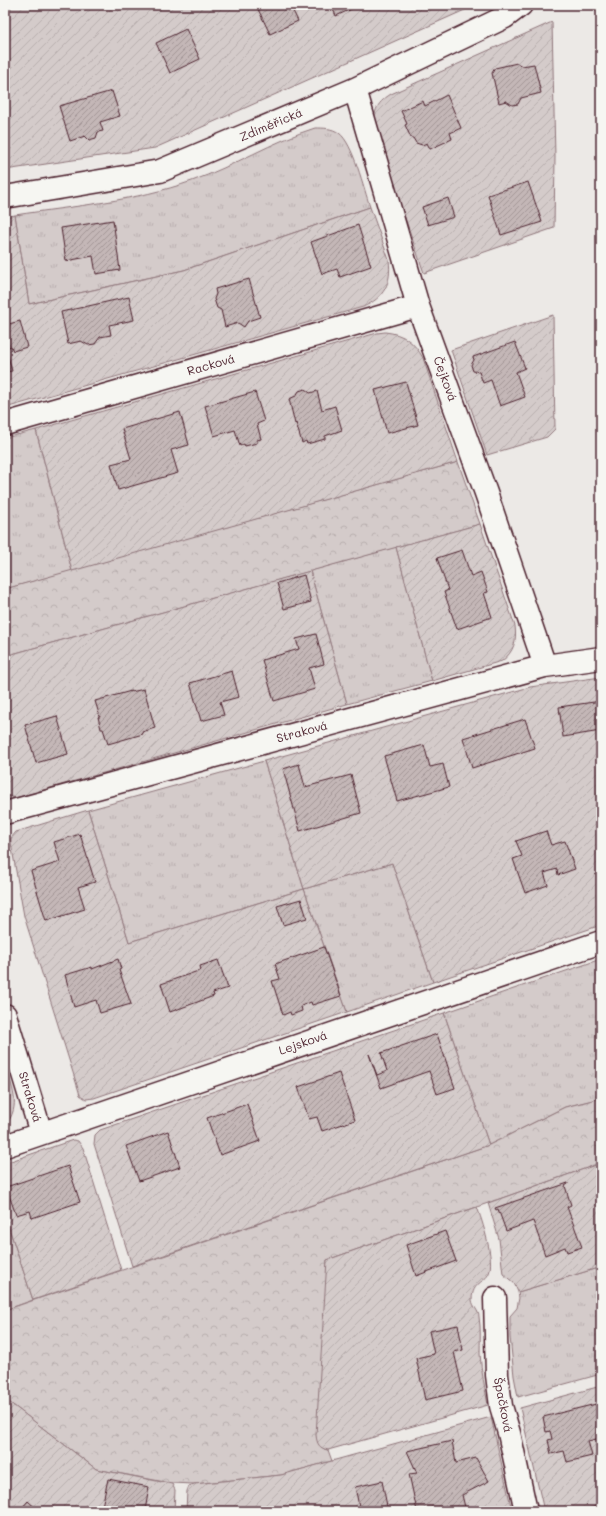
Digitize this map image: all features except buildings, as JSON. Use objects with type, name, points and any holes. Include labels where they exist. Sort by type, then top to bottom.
[{"type":"street","name":"Zdiměřická","points":[[5,196],[160,171],[355,89],[505,17],[521,5]]},
{"type":"street","name":"Čejková","points":[[355,89],[418,306],[486,493],[545,666]]},
{"type":"street","name":"Racková","points":[[5,424],[418,306]]},
{"type":"street","name":"Straková","points":[[5,813],[545,666],[601,658]]},
{"type":"street","name":"Lejsková","points":[[5,1146],[601,942]]},
{"type":"street","name":"Straková","points":[[5,1015],[42,1133]]},
{"type":"street","name":"Špačková","points":[[495,1298],[497,1375],[501,1406],[509,1433],[526,1511]]},
{"type":"green space","points":[[5,5],[476,5],[155,148],[5,170]]},
{"type":"green space","points":[[552,22],[555,157],[554,228],[424,273],[375,131],[374,119],[378,105],[391,94]]},
{"type":"green space","points":[[315,128],[334,130],[344,138],[353,156],[370,207],[184,270],[29,304],[15,215],[105,202],[170,188],[208,175],[299,133]]},
{"type":"green space","points":[[370,207],[389,260],[390,268],[388,283],[385,289],[376,299],[363,307],[5,408],[5,217],[15,215],[29,304],[184,270]]},
{"type":"green space","points":[[553,315],[555,429],[547,437],[487,455],[451,350]]},
{"type":"green space","points":[[385,332],[398,335],[408,340],[416,347],[423,358],[458,462],[72,571],[36,430],[377,333]]},
{"type":"green space","points":[[36,430],[72,571],[5,589],[5,438]]},
{"type":"green space","points":[[458,462],[480,524],[5,656],[5,589]]},
{"type":"green space","points":[[480,524],[515,626],[516,636],[514,645],[509,654],[502,661],[432,681],[396,547]]},
{"type":"green space","points":[[396,547],[432,681],[347,704],[310,571]]},
{"type":"green space","points":[[310,571],[347,704],[15,798],[5,795],[5,656]]},
{"type":"green space","points":[[601,677],[601,925],[433,982],[392,863],[304,889],[264,761],[530,687]]},
{"type":"green space","points":[[264,761],[304,889],[129,942],[88,810]]},
{"type":"green space","points":[[88,810],[129,942],[304,889],[347,1012],[94,1098],[86,1099],[80,1095],[24,916],[11,843],[11,838],[16,832]]},
{"type":"green space","points":[[392,863],[433,982],[347,1012],[304,889]]},
{"type":"green space","points":[[601,959],[601,1098],[565,1107],[489,1145],[444,1013]]},
{"type":"green space","points":[[444,1013],[489,1145],[132,1266],[94,1144],[95,1135],[100,1130]]},
{"type":"green space","points":[[5,1065],[13,1089],[14,1104],[13,1111],[5,1126]]},
{"type":"green space","points":[[601,1098],[601,1163],[327,1260],[324,1449],[328,1450],[332,1461],[281,1475],[194,1484],[170,1483],[96,1469],[5,1399],[5,1310],[489,1145],[565,1107]]},
{"type":"green space","points":[[73,1140],[78,1141],[83,1148],[121,1270],[33,1300],[5,1216],[5,1163]]},
{"type":"green space","points":[[601,1163],[601,1267],[518,1292],[514,1283],[503,1274],[499,1239],[488,1203]]},
{"type":"green space","points":[[477,1207],[487,1240],[490,1267],[487,1276],[476,1286],[472,1300],[479,1315],[480,1354],[488,1405],[328,1450],[322,1448],[318,1443],[316,1435],[327,1260]]},
{"type":"green space","points":[[5,1216],[33,1300],[5,1310]]},
{"type":"green space","points":[[601,1267],[601,1374],[518,1397],[510,1337],[510,1316],[517,1308],[519,1298],[518,1292]]},
{"type":"green space","points":[[601,1386],[601,1511],[544,1511],[520,1408]]},
{"type":"green space","points":[[5,1399],[96,1469],[172,1484],[175,1490],[174,1511],[5,1511]]},
{"type":"green space","points":[[491,1417],[512,1511],[186,1511],[187,1491],[189,1486],[194,1484],[281,1475]]}]
